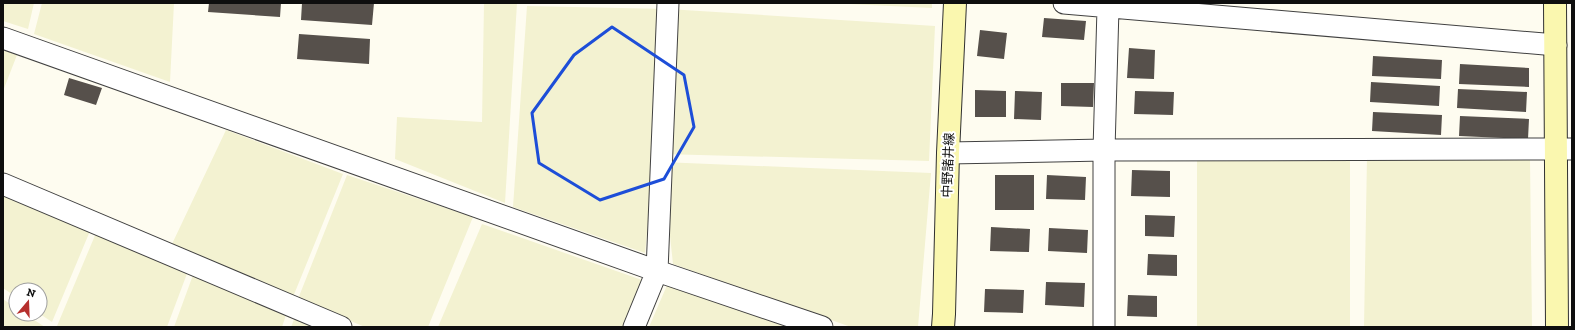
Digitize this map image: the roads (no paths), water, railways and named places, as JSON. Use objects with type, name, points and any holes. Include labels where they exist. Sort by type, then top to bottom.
[{"type":"street","points":[[634,327],[657,271],[668,3]]},
{"type":"street","name":"中野諸井線","points":[[942,327],[944,314],[948,153],[955,3]]},
{"type":"street","points":[[1064,3],[1108,8],[1556,45]]},
{"type":"street","points":[[1555,3],[1556,45],[1564,149],[1557,327]]},
{"type":"street","points":[[1104,327],[1104,150],[1108,8]]},
{"type":"street","points":[[3,38],[657,271],[822,327]]},
{"type":"street","points":[[948,153],[1104,150],[1564,149]]},
{"type":"street","points":[[3,184],[341,327]]}]
